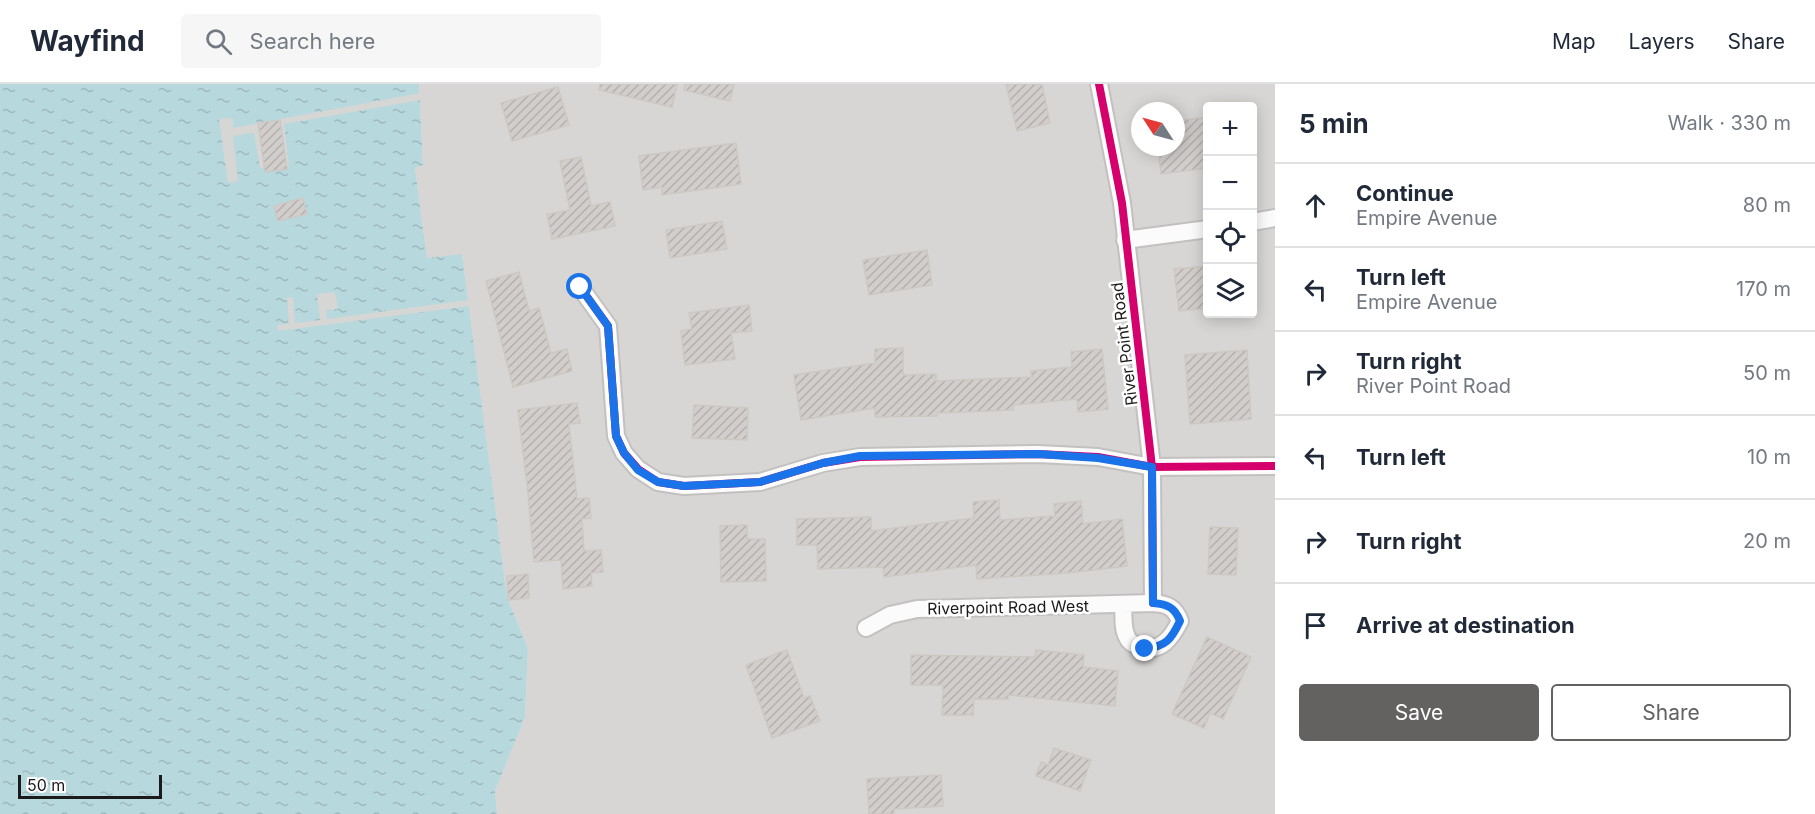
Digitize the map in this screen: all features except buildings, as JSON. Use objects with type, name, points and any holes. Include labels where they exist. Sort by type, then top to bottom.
[{"type":"street","name":"River Point Road","points":[[1099,84],[1122,203],[1152,467],[1153,603]]},
{"type":"street","points":[[1257,221],[1275,218]]},
{"type":"street","points":[[1125,240],[1203,230]]},
{"type":"street","points":[[580,287],[608,326],[616,436],[624,453],[638,470],[658,482],[684,486],[760,482],[823,463],[860,456],[1038,454],[1098,458],[1152,467],[1275,466]]},
{"type":"street","points":[[1123,604],[1127,638],[1135,646],[1145,649],[1160,646],[1173,635],[1180,621],[1170,606],[1153,603]]},
{"type":"street","name":"Riverpoint Road West","points":[[866,628],[890,615],[917,609],[1153,603]]},
{"type":"shaded area","points":[[419,84],[1275,84],[1275,814],[497,814],[495,791],[525,717],[528,648],[507,597],[462,255],[427,258],[415,168],[423,165]]},
{"type":"water","points":[[0,84],[419,84],[423,165],[415,168],[427,258],[462,254],[507,597],[528,648],[525,717],[495,791],[497,814],[0,814]]},
{"type":"pier","points":[[420,93],[421,100],[284,124],[289,166],[260,168],[254,133],[233,136],[238,181],[228,183],[219,119],[233,118],[233,128]]},
{"type":"pier","points":[[335,292],[338,309],[326,310],[327,319],[468,300],[469,306],[278,331],[277,325],[289,324],[287,298],[293,297],[295,323],[320,320],[317,294]]},
{"type":"cycle path","points":[[1099,84],[1122,203],[1152,467],[1153,603]]},
{"type":"cycle path","points":[[580,287],[608,326],[616,436],[624,453],[638,469],[658,482],[684,486],[760,482],[823,463],[860,457],[1038,454],[1098,457],[1152,467],[1275,466]]},
{"type":"route","points":[[580,287],[608,326],[616,436],[624,453],[638,470],[658,482],[684,486],[760,482],[823,463],[860,456],[1038,454],[1098,458],[1152,467],[1153,603],[1170,606],[1180,621],[1173,635],[1160,646],[1145,649]]}]
